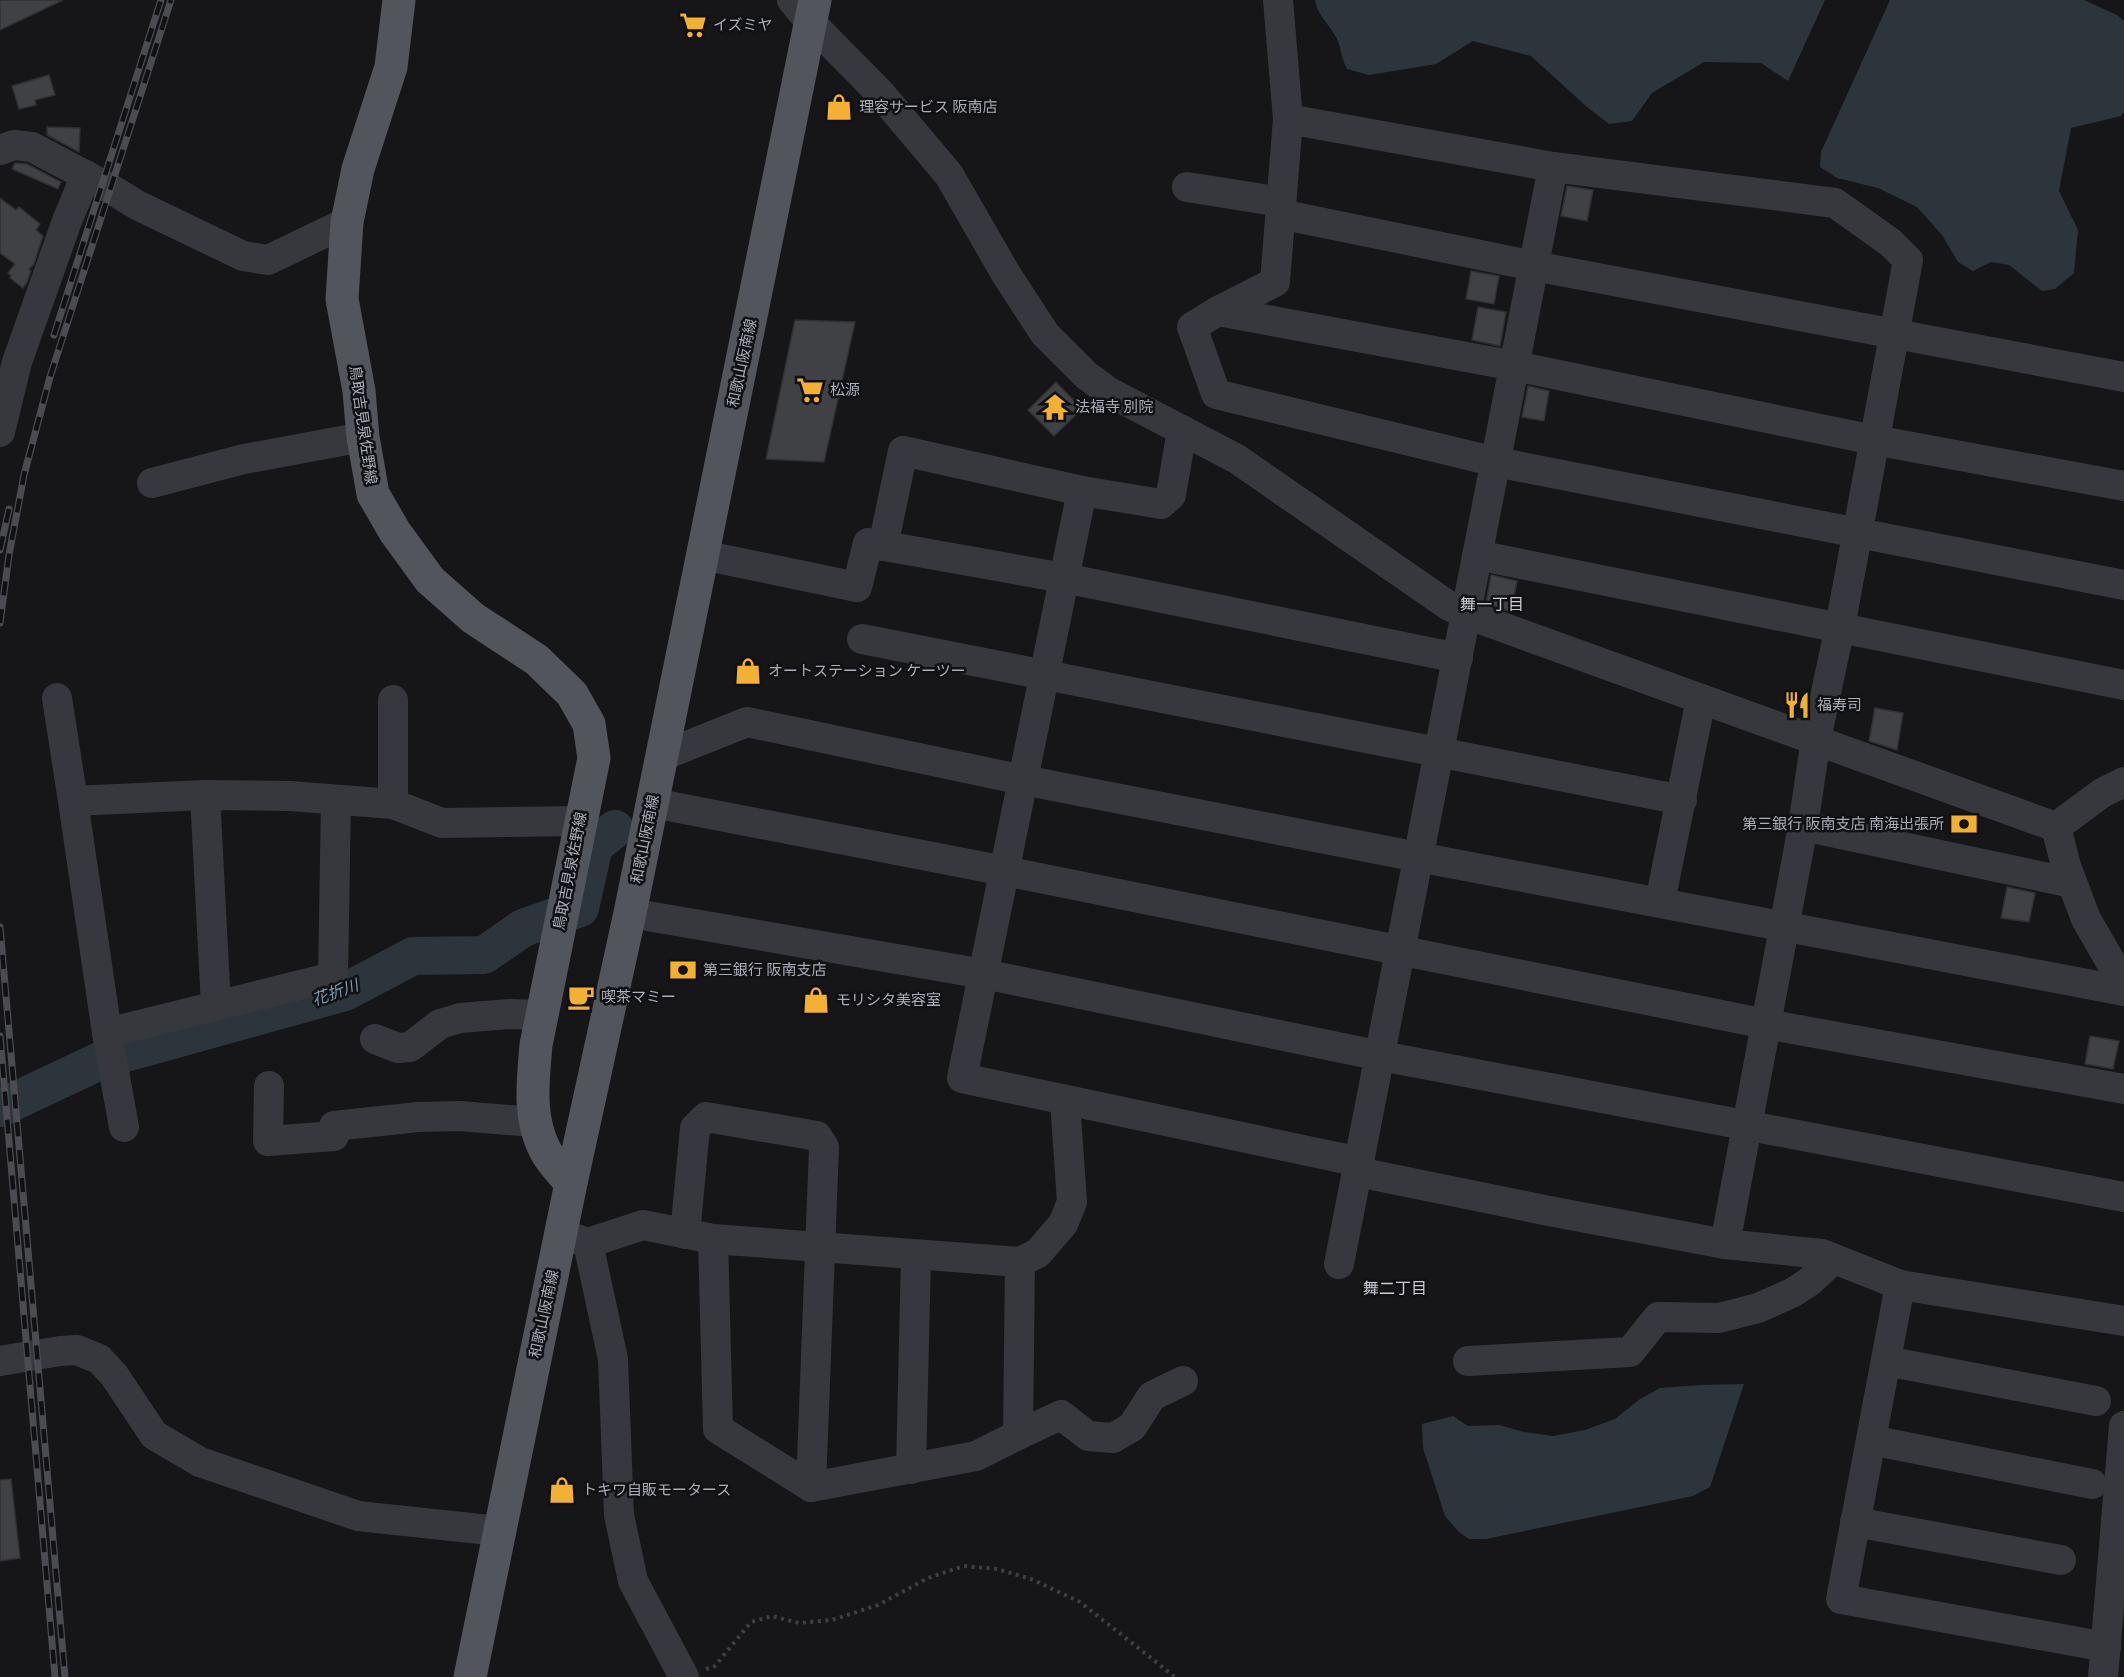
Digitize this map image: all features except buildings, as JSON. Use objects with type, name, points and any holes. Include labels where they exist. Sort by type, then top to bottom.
[{"type":"main road","name":"鳥取吉見泉佐野線","points":[[399,0],[391,67],[358,169],[347,222],[342,299],[359,390],[363,437],[373,494],[395,532],[430,580],[473,618],[537,660],[572,694],[590,724],[594,758],[536,1045],[533,1089],[534,1122],[546,1152],[571,1183]]},
{"type":"main road","name":"和歌山阪南線","points":[[470,1677],[499,1531],[574,1238],[571,1183],[662,756],[806,8]]},
{"type":"street","points":[[1278,0],[1287,119],[1275,282],[1192,327],[1216,394],[1496,462],[2124,585]]},
{"type":"street","points":[[806,8],[949,176],[1006,274],[1045,334],[1086,375],[1109,392],[1237,459],[1449,606],[1466,614],[2056,827]]},
{"type":"street","points":[[1287,119],[1553,167],[1835,203],[1891,243],[1908,260],[1840,627],[1816,739],[1803,826],[1725,1244]]},
{"type":"street","points":[[0,150],[14,145],[32,147],[137,205],[243,256],[268,260],[347,222]]},
{"type":"street","points":[[1339,1264],[1553,167]]},
{"type":"street","points":[[0,432],[17,362],[67,221],[86,176]]},
{"type":"street","points":[[1187,187],[1534,266],[2124,377]]},
{"type":"street","points":[[1218,311],[1515,366],[1874,440],[2124,486]]},
{"type":"street","points":[[883,546],[903,451],[1082,491],[1161,504],[1171,495],[1182,430]]},
{"type":"street","points":[[152,483],[244,459],[363,437]]},
{"type":"street","points":[[1082,491],[962,1078],[1549,1211],[1725,1244],[1822,1254],[1900,1285],[2124,1321]]},
{"type":"street","points":[[702,555],[857,587],[868,543],[1064,578],[1458,657]]},
{"type":"street","points":[[1477,555],[1720,606],[1840,627],[2124,685]]},
{"type":"street","points":[[862,639],[1682,800]]},
{"type":"street","points":[[57,698],[107,1033],[124,1126]]},
{"type":"street","points":[[1660,902],[1701,699]]},
{"type":"street","points":[[393,700],[393,804]]},
{"type":"street","points":[[662,756],[747,722],[1023,780],[2124,991]]},
{"type":"street","points":[[2056,827],[2102,793],[2124,782]]},
{"type":"street","points":[[73,801],[205,795],[291,796],[393,804],[442,822],[580,821]]},
{"type":"street","points":[[205,795],[216,1006]]},
{"type":"street","points":[[107,1033],[333,977],[336,800]]},
{"type":"street","points":[[652,802],[1766,1024],[2124,1089]]},
{"type":"street","points":[[1803,826],[2072,883]]},
{"type":"street","points":[[2056,827],[2072,883],[2086,920],[2124,986]]},
{"type":"street","points":[[630,913],[984,974],[1381,1056],[2124,1197]]},
{"type":"street","points":[[375,1039],[398,1048],[410,1047],[440,1024],[460,1018],[510,1014],[542,1015]]},
{"type":"street","points":[[269,1086],[268,1140],[334,1136],[334,1126],[418,1117],[459,1116],[534,1122]]},
{"type":"street","points":[[683,1675],[633,1581],[619,1515],[613,1359],[574,1238],[643,1225],[699,1237],[1020,1262],[1038,1253],[1063,1224],[1072,1202],[1065,1101]]},
{"type":"street","points":[[811,1486],[824,1147],[817,1136],[706,1117],[695,1128],[699,1237],[718,1429],[811,1486],[976,1456],[1061,1415],[1088,1436],[1113,1438],[1132,1427],[1152,1396],[1183,1381]]},
{"type":"street","points":[[911,1469],[916,1255]]},
{"type":"street","points":[[1468,1361],[1630,1353],[1658,1317],[1719,1318],[1758,1308],[1792,1293],[1809,1282],[1834,1259]]},
{"type":"street","points":[[1017,1435],[1020,1262]]},
{"type":"street","points":[[1900,1285],[1841,1599],[2106,1647]]},
{"type":"street","points":[[0,1361],[77,1350],[99,1359],[114,1375],[154,1435],[200,1462],[358,1516],[499,1531]]},
{"type":"street","points":[[1886,1361],[2096,1401]]},
{"type":"street","points":[[2103,1677],[2106,1647],[2118,1591],[2124,1426]]},
{"type":"street","points":[[1871,1440],[2092,1484]]},
{"type":"street","points":[[1855,1522],[2061,1560]]},
{"type":"path","points":[[683,1675],[715,1666],[751,1622],[772,1616],[799,1623],[832,1620],[878,1605],[928,1578],[964,1566],[997,1569],[1031,1579],[1080,1602],[1175,1677]]},
{"type":"shaded area","points":[[1315,0],[1825,0],[1788,81],[1761,63],[1704,62],[1652,93],[1632,121],[1609,124],[1531,56],[1473,41],[1436,64],[1369,75],[1347,69],[1338,41],[1321,15]]},
{"type":"shaded area","points":[[1890,0],[2084,0],[2117,15],[2124,21],[2124,112],[2121,116],[2071,128],[2059,191],[2078,230],[2074,273],[2055,289],[2042,291],[2009,265],[1991,262],[1973,271],[1958,262],[1942,235],[1917,207],[1878,188],[1837,178],[1820,167],[1821,152]]},
{"type":"shaded area","points":[[1744,1384],[1710,1487],[1693,1496],[1486,1539],[1469,1539],[1459,1532],[1445,1516],[1423,1448],[1422,1424],[1453,1416],[1468,1426],[1499,1425],[1524,1432],[1553,1436],[1585,1430],[1615,1419],[1640,1399],[1660,1388]]},
{"type":"waterway","name":"花折川","points":[[0,1108],[104,1059],[345,992],[413,956],[484,955],[523,928],[580,908],[594,846],[615,829]]},
{"type":"railway","points":[[54,335],[161,0]]},
{"type":"railway","points":[[0,623],[9,555],[24,475],[50,377],[171,0]]},
{"type":"railway","points":[[0,550],[9,509]]},
{"type":"railway","points":[[0,927],[65,1677]]},
{"type":"railway","points":[[0,1036],[55,1677]]},
{"type":"place","name":"イズミヤ","points":[[693,25]]},
{"type":"place","name":"理容サービス 阪南店","points":[[839,107]]},
{"type":"place","name":"松源","points":[[810,390]]},
{"type":"place","name":"法福寺 別院","points":[[1055,407]]},
{"type":"place","name":"オートステーション ケーツー","points":[[748,671]]},
{"type":"place","name":"福寿司","points":[[1797,705]]},
{"type":"place","name":"第三銀行 阪南支店 南海出張所","points":[[1964,824]]},
{"type":"place","name":"第三銀行 阪南支店","points":[[683,970]]},
{"type":"place","name":"喫茶マミー","points":[[581,997]]},
{"type":"place","name":"モリシタ美容室","points":[[816,1000]]},
{"type":"place","name":"トキワ自販モータース","points":[[562,1490]]},
{"type":"district","name":"舞一丁目","points":[[1492,604]]},
{"type":"district","name":"舞二丁目","points":[[1395,1288]]}]
